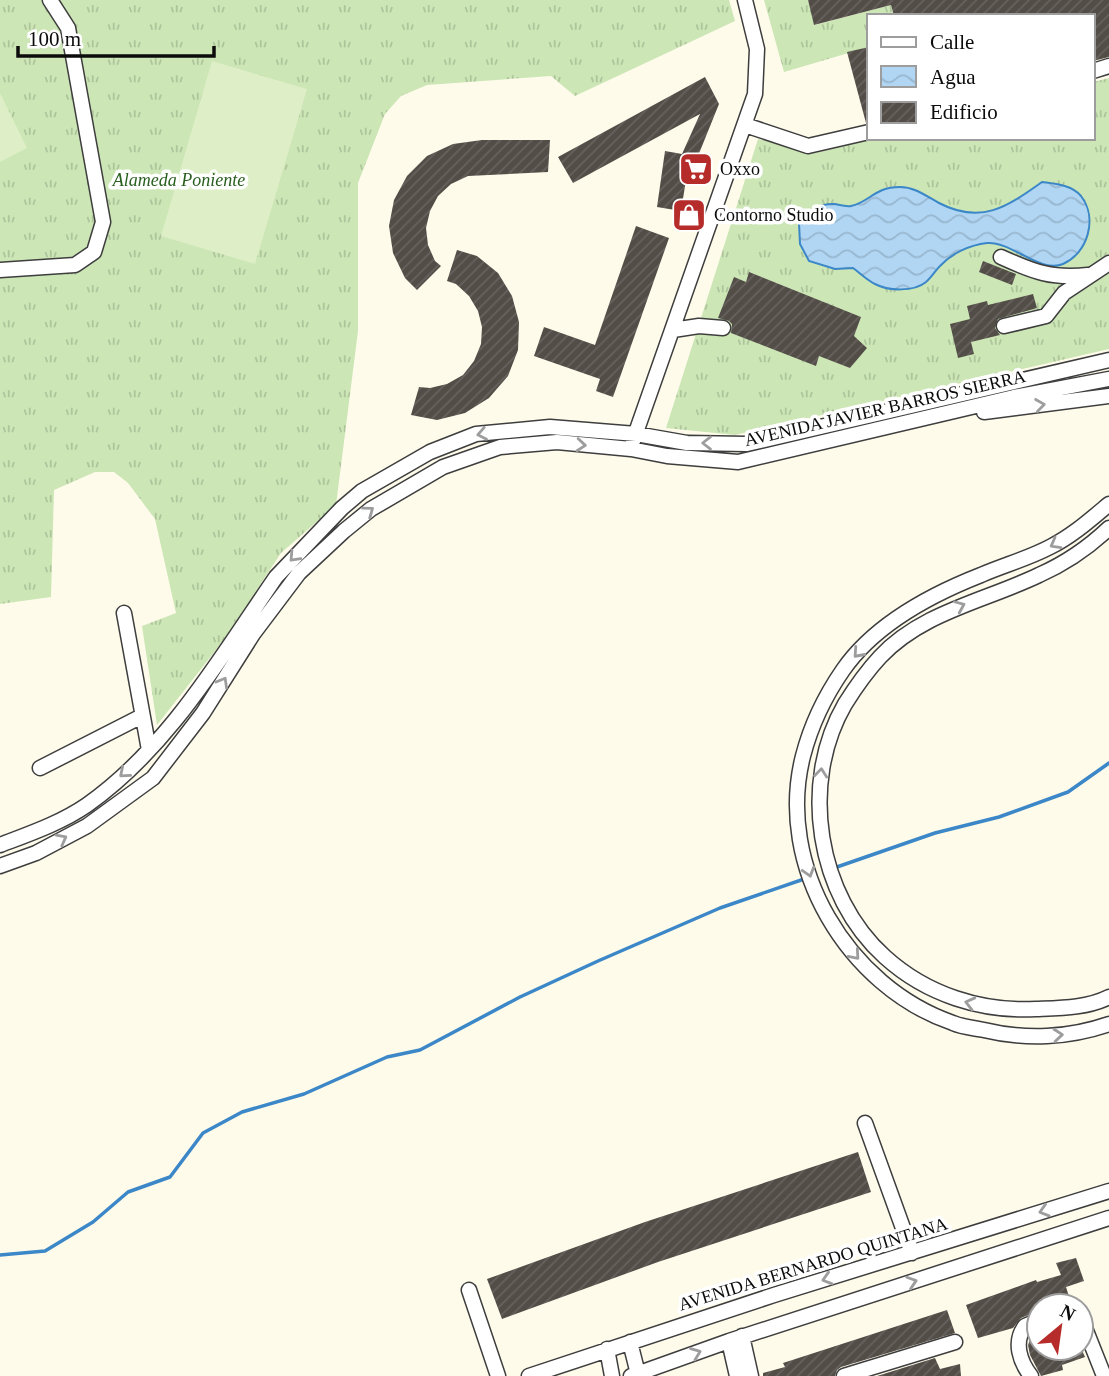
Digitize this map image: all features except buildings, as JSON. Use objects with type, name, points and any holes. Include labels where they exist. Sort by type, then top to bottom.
[{"type":"street","points":[[0,270],[75,265],[94,252],[103,222],[68,27],[50,0]]},
{"type":"street","points":[[631,449],[755,94],[757,49],[745,0]]},
{"type":"street","points":[[745,125],[808,146],[867,132]]},
{"type":"street","points":[[1001,257],[1047,275],[1063,278],[1093,274]]},
{"type":"street","points":[[1004,326],[1046,316],[1064,293],[1109,263]]},
{"type":"street","points":[[673,330],[699,326],[723,328]]},
{"type":"street","name":"AVENIDA JAVIER BARROS SIERRA","points":[[0,845],[32,833],[86,806],[149,750],[191,702],[276,577],[320,530],[362,491],[430,453],[476,434],[550,427],[636,434],[687,443],[747,444],[1109,360]]},
{"type":"street","name":"AVENIDA JAVIER BARROS SIERRA","points":[[0,866],[36,853],[87,826],[153,778],[203,713],[253,634],[299,573],[371,509],[443,467],[500,447],[557,442],[738,462],[1014,397],[1109,379]]},
{"type":"street","points":[[923,418],[1109,396]]},
{"type":"street","points":[[1109,504],[1080,530],[1052,546],[934,595],[896,619],[867,643],[845,667],[816,718],[803,758],[798,800],[801,846],[817,898],[841,939],[872,975],[906,1001],[953,1024],[1006,1035],[1045,1036],[1076,1033],[1109,1024]]},
{"type":"street","points":[[1109,528],[1097,540],[1038,576],[948,611],[918,627],[881,656],[845,705],[833,729],[821,765],[819,804],[823,841],[835,885],[857,925],[885,957],[919,982],[962,1002],[1007,1010],[1074,1007],[1109,997]]},
{"type":"street","points":[[124,613],[149,750]]},
{"type":"street","points":[[40,768],[142,716]]},
{"type":"street","points":[[865,1123],[912,1252]]},
{"type":"street","name":"AVENIDA BERNARDO QUINTANA","points":[[529,1376],[1109,1191]]},
{"type":"street","points":[[630,1342],[635,1375],[735,1339],[1109,1218]]},
{"type":"street","points":[[469,1290],[498,1376]]},
{"type":"street","points":[[1025,1326],[1018,1342],[1021,1359],[1031,1376]]},
{"type":"street","points":[[735,1339],[737,1376]]},
{"type":"street","points":[[735,1339],[751,1376]]},
{"type":"street","points":[[844,1376],[955,1342]]},
{"type":"street","points":[[607,1349],[612,1376]]},
{"type":"street","points":[[1095,1351],[1105,1374]]},
{"type":"green space","name":"Alameda Poniente","points":[[0,0],[729,0],[735,21],[575,96],[551,76],[427,85],[401,96],[385,114],[358,183],[358,331],[336,505],[281,553],[223,641],[157,725],[142,626],[176,613],[155,519],[128,483],[114,472],[95,472],[54,490],[51,597],[0,604]]},
{"type":"green space","points":[[764,0],[808,0],[815,25],[891,5],[893,14],[867,14],[867,48],[784,72]]},
{"type":"green space","points":[[212,61],[307,89],[255,264],[161,236]]},
{"type":"green space","points":[[1109,78],[1109,349],[735,435],[666,428],[758,139],[815,153],[869,140],[1095,140],[1095,82]]},
{"type":"green space","points":[[0,93],[27,148],[0,162]]},
{"type":"water","points":[[1042,182],[1073,189],[1081,196],[1089,214],[1088,234],[1084,243],[1072,259],[1063,264],[1045,265],[1006,247],[987,243],[956,254],[945,261],[928,280],[915,288],[894,289],[875,284],[853,268],[835,269],[809,261],[800,244],[799,223],[814,209],[829,204],[851,206],[884,189],[911,189],[954,209],[981,213],[1017,199]]},
{"type":"waterway","points":[[834,868],[935,833],[999,817],[1068,792],[1109,763]]},
{"type":"waterway","points":[[0,1255],[45,1251],[93,1222],[128,1192],[170,1177],[203,1133],[242,1112],[304,1094],[387,1057],[420,1050],[520,997],[598,961],[720,908],[807,878]]},
{"type":"place","name":"Oxxo","points":[[696,169]]},
{"type":"place","name":"Contorno Studio","points":[[689,215]]}]
